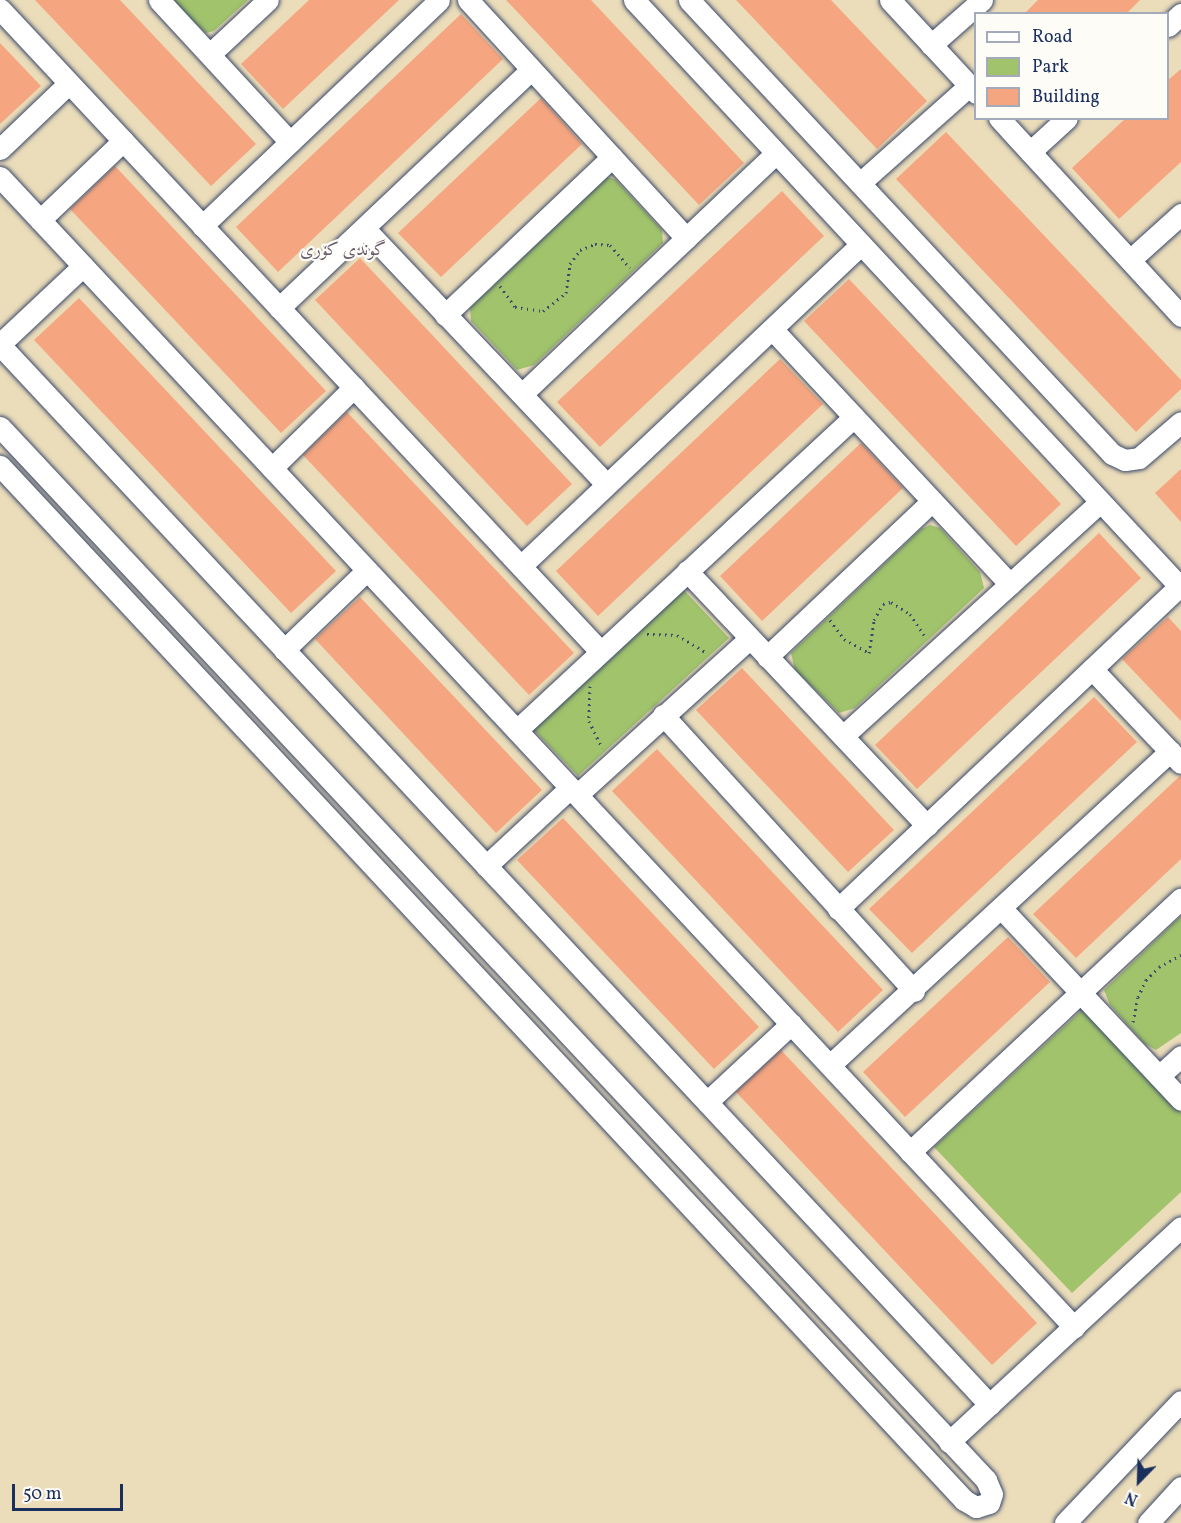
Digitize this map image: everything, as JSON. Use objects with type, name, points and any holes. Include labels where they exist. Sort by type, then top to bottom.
[{"type":"street","points":[[159,0],[290,142]]},
{"type":"street","points":[[210,54],[268,0]]},
{"type":"street","points":[[202,226],[440,0]]},
{"type":"street","points":[[468,0],[686,238]]},
{"type":"street","points":[[634,0],[1180,587],[838,909]]},
{"type":"street","points":[[688,0],[1112,454],[1125,460],[1139,458],[1181,422]]},
{"type":"street","points":[[860,183],[972,90],[890,0]]},
{"type":"street","points":[[931,45],[982,0]]},
{"type":"street","points":[[0,9],[599,650]]},
{"type":"street","points":[[1169,24],[1181,14]]},
{"type":"street","points":[[279,308],[531,70]]},
{"type":"street","points":[[0,149],[69,83]]},
{"type":"street","points":[[1001,120],[1181,316]]},
{"type":"street","points":[[1030,152],[1065,120]]},
{"type":"street","points":[[40,220],[123,141]]},
{"type":"street","points":[[522,394],[777,153]]},
{"type":"street","points":[[445,315],[612,158]]},
{"type":"street","points":[[0,177],[1074,1327]]},
{"type":"street","points":[[1130,260],[1181,214]]},
{"type":"street","points":[[365,229],[606,484]]},
{"type":"street","points":[[521,566],[861,245]]},
{"type":"street","points":[[83,266],[0,345],[990,1405]]},
{"type":"street","points":[[772,329],[1010,584]]},
{"type":"street","points":[[272,468],[354,387]]},
{"type":"street","points":[[517,730],[599,650],[854,417]]},
{"type":"street","points":[[0,427],[989,1484],[989,1503],[976,1507],[964,1500],[0,466]]},
{"type":"street","points":[[768,657],[932,501]]},
{"type":"street","points":[[843,736],[1100,502]]},
{"type":"street","points":[[284,650],[367,570]]},
{"type":"street","points":[[687,571],[927,826]]},
{"type":"street","points":[[131,606],[150,589]]},
{"type":"street","points":[[486,866],[613,760],[750,638]]},
{"type":"street","points":[[830,1065],[914,991],[1000,908],[1175,757],[1092,669]]},
{"type":"street","points":[[663,715],[914,991]]},
{"type":"street","points":[[910,1152],[1181,898]]},
{"type":"street","points":[[1000,908],[1181,1100]]},
{"type":"street","points":[[707,1102],[791,1024]]},
{"type":"street","points":[[1159,1076],[1181,1056]]},
{"type":"street","points":[[949,1442],[1181,1227]]},
{"type":"street","points":[[1065,1523],[1181,1401]]},
{"type":"street","points":[[1148,1523],[1181,1487]]},
{"type":"path","points":[[500,264],[502,292],[524,311],[543,311],[561,301],[566,293],[573,258],[580,250],[595,244],[610,245],[626,259],[633,279],[632,290]]},
{"type":"path","points":[[822,605],[840,635],[867,654],[872,651],[872,626],[879,609],[887,602],[896,604],[910,614],[934,653]]},
{"type":"path","points":[[642,635],[677,635],[723,664]]},
{"type":"path","points":[[593,677],[588,697],[589,721],[598,742],[613,760]]},
{"type":"path","points":[[1134,1050],[1133,1020],[1141,988],[1159,967],[1181,956]]},
{"type":"green space","points":[[170,0],[248,0],[214,31],[206,33]]},
{"type":"green space","points":[[607,177],[615,179],[662,230],[663,243],[534,365],[517,370],[471,321],[470,308]]},
{"type":"green space","points":[[930,525],[940,528],[980,572],[984,588],[855,708],[839,713],[795,670],[791,653],[921,529]]},
{"type":"green space","points":[[681,587],[729,638],[578,776],[532,728]]},
{"type":"green space","points":[[1181,916],[1181,1033],[1156,1050],[1145,1044],[1110,1005],[1104,990]]},
{"type":"green space","points":[[1083,1009],[1181,1113],[1181,1192],[1072,1293],[934,1147]]},
{"type":"building","points":[[35,0],[120,0],[256,144],[211,186]]},
{"type":"building","points":[[309,0],[399,0],[283,109],[241,64]]},
{"type":"building","points":[[506,0],[591,0],[744,163],[699,205]]},
{"type":"building","points":[[736,0],[831,0],[927,101],[877,149]]},
{"type":"building","points":[[1038,0],[1140,0],[1128,12],[1026,12]]},
{"type":"building","points":[[461,14],[503,59],[278,272],[236,227]]},
{"type":"building","points":[[0,43],[41,86],[0,124]]},
{"type":"building","points":[[1181,69],[1181,162],[1119,219],[1072,168],[1124,120],[1169,120],[1169,79]]},
{"type":"building","points":[[541,98],[582,144],[441,277],[398,233]]},
{"type":"building","points":[[946,132],[1181,380],[1181,389],[1136,432],[896,179]]},
{"type":"building","points":[[115,166],[326,391],[281,433],[70,209]]},
{"type":"building","points":[[782,191],[824,236],[600,447],[557,402]]},
{"type":"building","points":[[360,258],[572,484],[527,526],[315,300]]},
{"type":"building","points":[[849,279],[1061,504],[1016,546],[804,321]]},
{"type":"building","points":[[79,298],[336,571],[291,613],[34,340]]},
{"type":"building","points":[[780,359],[823,404],[598,616],[556,571]]},
{"type":"building","points":[[347,412],[574,653],[529,695],[303,455]]},
{"type":"building","points":[[861,443],[903,488],[762,621],[720,576]]},
{"type":"building","points":[[1181,469],[1181,522],[1155,493]]},
{"type":"building","points":[[1099,533],[1141,578],[917,789],[875,745]]},
{"type":"building","points":[[360,597],[542,790],[496,833],[315,639]]},
{"type":"building","points":[[1168,617],[1181,631],[1181,721],[1122,659]]},
{"type":"building","points":[[742,668],[894,830],[848,872],[696,710]]},
{"type":"building","points":[[1094,697],[1137,742],[912,953],[869,909]]},
{"type":"building","points":[[657,749],[883,990],[838,1032],[612,791]]},
{"type":"building","points":[[1181,775],[1181,859],[1076,958],[1033,914]]},
{"type":"building","points":[[563,818],[759,1027],[714,1069],[517,860]]},
{"type":"building","points":[[1008,937],[1050,982],[905,1117],[863,1072]]},
{"type":"building","points":[[781,1050],[1037,1323],[992,1365],[736,1092]]},
{"type":"district","name":"گوندی کۆری","points":[[343,251]]}]
